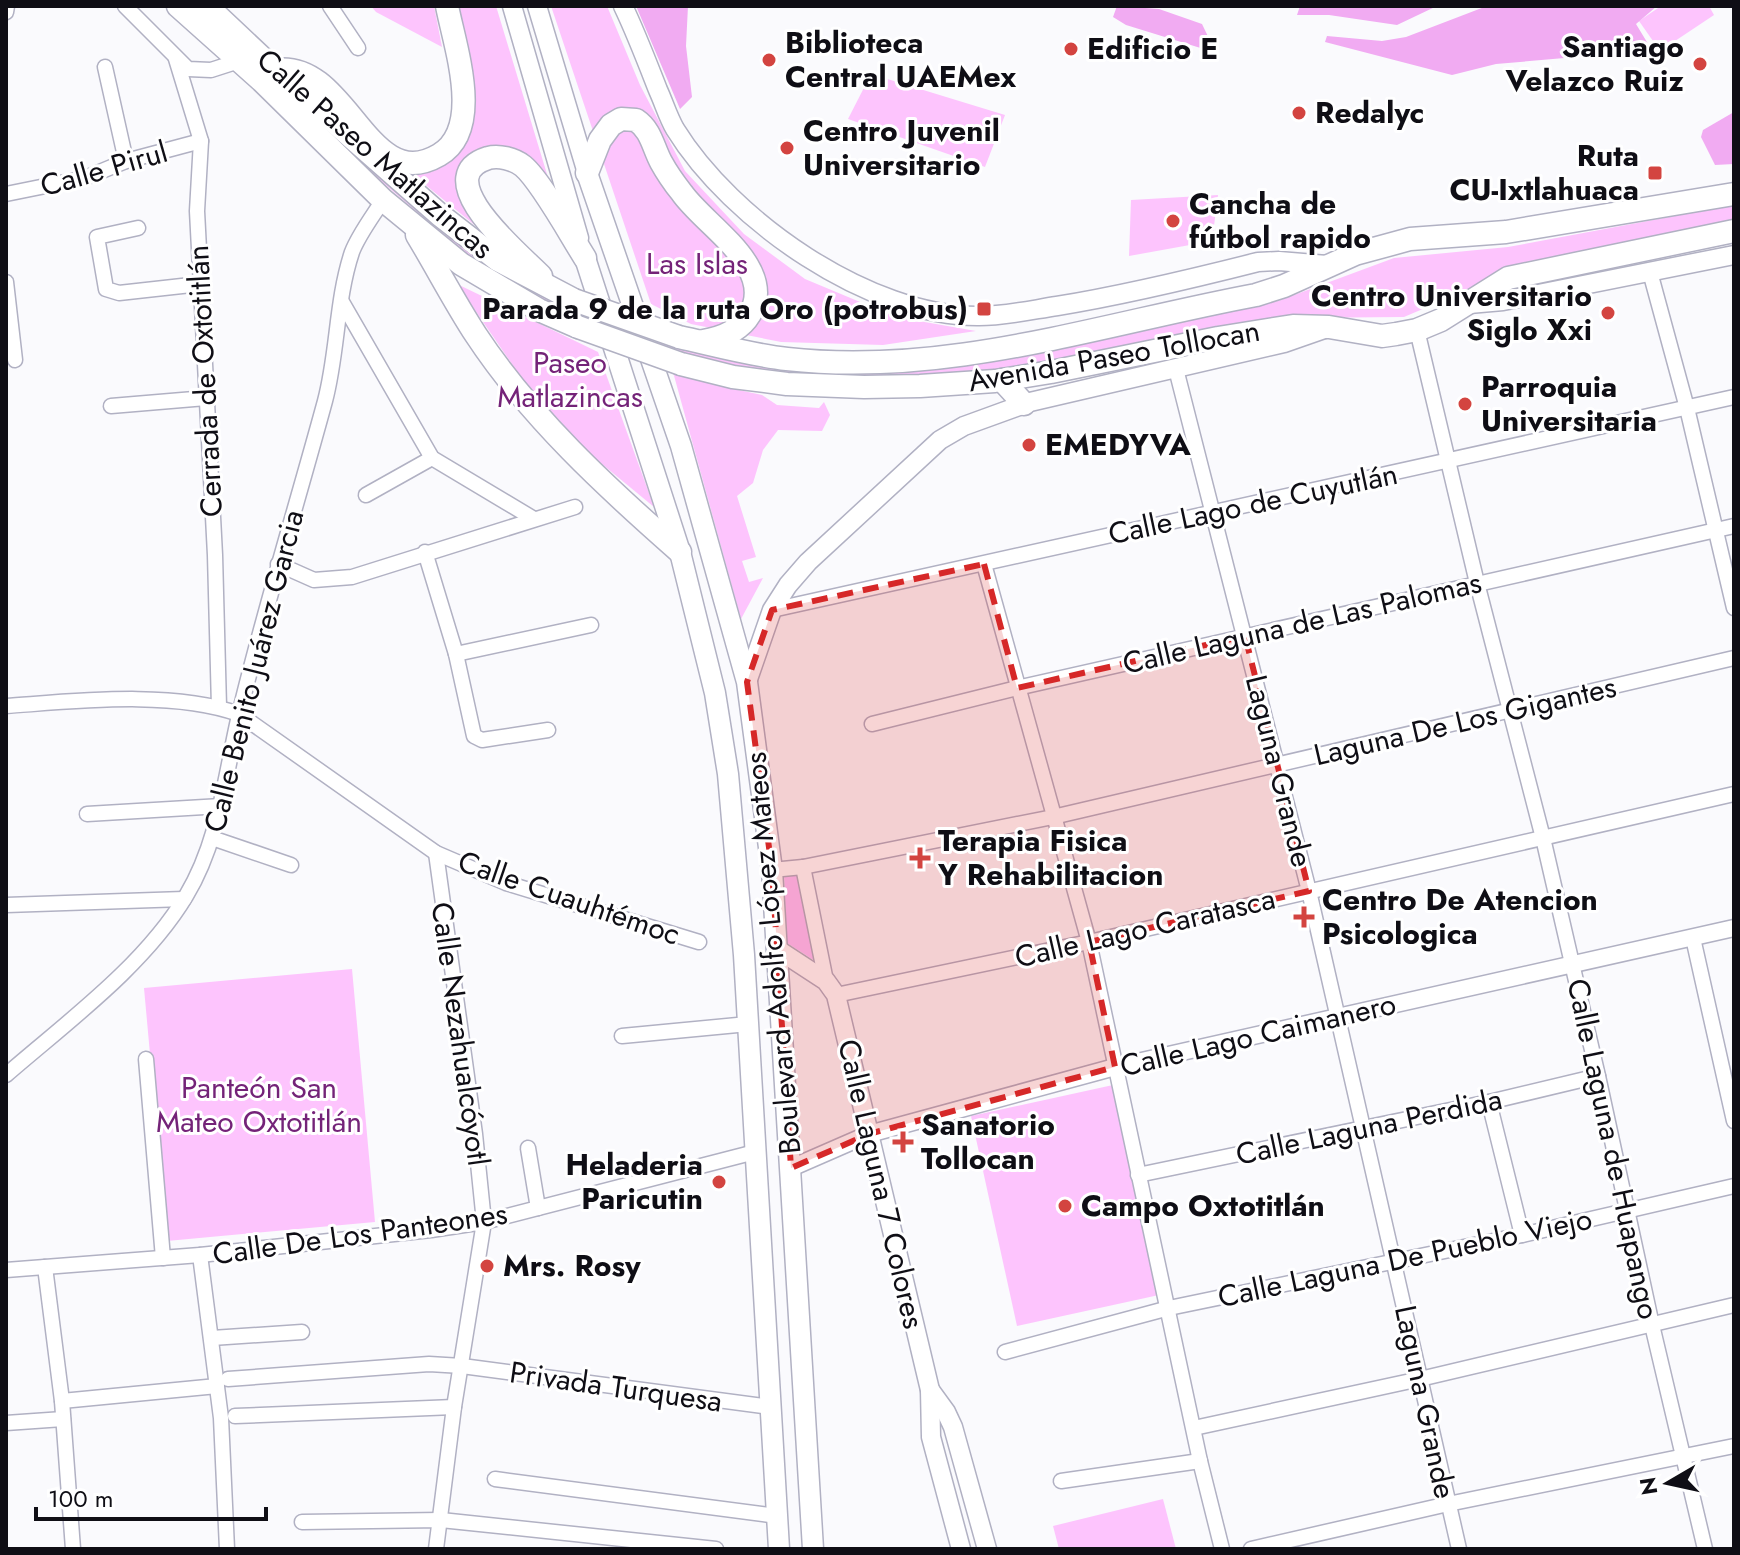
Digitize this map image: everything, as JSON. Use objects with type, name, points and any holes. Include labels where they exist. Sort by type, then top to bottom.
[{"type":"highway","name":"Calle Paseo Matlazincas","points":[[178,6],[408,221]]},
{"type":"highway","name":"Calle Paseo Matlazincas","points":[[207,6],[440,215],[486,251],[524,275],[553,288]]},
{"type":"highway","points":[[275,70],[293,70],[312,76],[328,88],[378,148],[392,158],[418,162],[443,153],[460,131],[465,110],[447,6]]},
{"type":"highway","points":[[340,105],[342,129]]},
{"type":"highway","points":[[587,173],[607,130],[621,119],[636,120],[651,137],[660,160],[690,205],[747,262],[756,292],[749,316],[736,330],[715,339],[689,340]]},
{"type":"highway","points":[[553,288],[475,207],[468,184],[475,166],[485,159],[499,157],[523,166],[585,258]]},
{"type":"highway","name":"Avenida Paseo Tollocan","points":[[553,288],[574,300],[689,340],[786,359],[933,358],[990,351],[1256,295],[1355,254],[1410,239],[1506,232],[1734,194]]},
{"type":"highway","points":[[408,221],[476,335],[510,382],[548,426],[680,552]]},
{"type":"highway","name":"Avenida Paseo Tollocan","points":[[408,221],[474,272],[539,310],[681,364],[733,377],[802,384],[920,386],[1002,380],[1273,328],[1301,325],[1329,327],[1382,336],[1417,330],[1469,304],[1494,284],[1523,273],[1734,231]]},
{"type":"highway","points":[[1002,380],[1024,404]]},
{"type":"main road","name":"Boulevard Adolfo López Mateos","points":[[512,6],[585,258],[680,552],[715,693],[728,774],[748,1024],[779,1549]]},
{"type":"main road","name":"Boulevard Adolfo López Mateos","points":[[537,6],[587,173],[681,446],[747,682],[772,870],[813,1549]]},
{"type":"main road","points":[[623,6],[673,126],[711,175],[744,211],[775,236],[840,276],[882,294],[944,312],[1003,315],[1125,295],[1258,262],[1327,265]]},
{"type":"main road","name":"Avenida Paseo Tollocan","points":[[1459,235],[1524,218],[1734,185]]},
{"type":"main road","name":"Avenida Paseo Tollocan","points":[[1469,304],[1503,301],[1734,255]]},
{"type":"main road","points":[[747,682],[772,610],[788,585],[808,562],[940,440],[964,426],[1024,404],[1284,343],[1329,327]]},
{"type":"main road","points":[[777,949],[831,988]]},
{"type":"main road","name":"Calle Laguna 7 Colores","points":[[831,988],[930,1390],[931,1437],[961,1549]]},
{"type":"main road","name":"Calle Laguna 7 Colores","points":[[930,1390],[953,1427],[987,1549]]},
{"type":"street","points":[[6,12],[7,6]]},
{"type":"street","points":[[125,6],[188,69],[211,70],[239,61]]},
{"type":"street","points":[[330,6],[358,48]]},
{"type":"street","name":"Cerrada de Oxtotitlán","points":[[176,59],[201,141],[197,211],[215,555],[219,707]]},
{"type":"street","points":[[105,67],[126,161]]},
{"type":"street","name":"Calle Pirul","points":[[6,194],[85,178],[126,161],[201,141]]},
{"type":"street","name":"Calle Benito Juárez Garcia","points":[[6,1075],[104,989],[150,943],[184,899],[199,873],[221,806],[239,714],[327,395],[346,273],[354,248],[383,200]]},
{"type":"street","points":[[138,228],[97,237],[106,289],[119,293],[200,284]]},
{"type":"street","points":[[1650,272],[1687,408],[1734,608]]},
{"type":"street","points":[[6,282],[15,360]]},
{"type":"street","points":[[342,302],[432,458],[534,519]]},
{"type":"street","name":"Calle Laguna de Huapango","points":[[1417,330],[1477,583],[1543,838],[1705,1549]]},
{"type":"street","name":"Laguna Grande","points":[[1176,369],[1309,891],[1459,1549]]},
{"type":"street","name":"Calle Lago de Cuyutlán","points":[[772,610],[1734,397]]},
{"type":"street","points":[[111,406],[206,398]]},
{"type":"street","points":[[366,495],[432,458]]},
{"type":"street","points":[[278,564],[314,580],[331,580],[383,568],[425,552],[575,507]]},
{"type":"street","name":"Calle Laguna de Las Palomas","points":[[872,724],[1017,688],[1734,526]]},
{"type":"street","points":[[425,552],[456,654],[474,736],[482,740],[548,730]]},
{"type":"street","points":[[984,564],[1089,942],[1200,1461],[1222,1549]]},
{"type":"street","points":[[456,654],[591,625]]},
{"type":"street","name":"Laguna De Los Gigantes","points":[[772,870],[803,867],[1053,817],[1734,658]]},
{"type":"street","name":"Calle Cuauhtémoc","points":[[6,706],[90,700],[182,702],[219,707],[239,714],[436,853],[506,883],[699,942]]},
{"type":"street","name":"Calle Lago Caratasca","points":[[831,988],[1089,942],[1734,794]]},
{"type":"street","points":[[87,814],[221,806]]},
{"type":"street","points":[[212,838],[291,865]]},
{"type":"street","name":"Calle Nezahualcóyotl","points":[[436,853],[475,1134],[484,1222],[454,1407],[436,1549]]},
{"type":"street","name":"Calle Laguna 7 Colores","points":[[803,867],[831,988]]},
{"type":"street","points":[[6,905],[184,899]]},
{"type":"street","name":"Calle Lago Caimanero","points":[[791,1168],[869,1134],[1115,1067],[1734,928]]},
{"type":"street","points":[[1693,938],[1734,1121]]},
{"type":"street","points":[[622,1036],[748,1024]]},
{"type":"street","points":[[146,1059],[163,1258]]},
{"type":"street","name":"Calle Laguna Perdida","points":[[1138,1175],[1365,1129],[1598,1076]]},
{"type":"street","points":[[1489,1102],[1522,1235]]},
{"type":"street","points":[[528,1148],[538,1208]]},
{"type":"street","name":"Calle De Los Panteones","points":[[6,1270],[200,1255],[484,1222],[755,1152]]},
{"type":"street","name":"Calle Laguna De Pueblo Viejo","points":[[1005,1352],[1169,1308],[1522,1235],[1734,1186]]},
{"type":"street","points":[[200,1255],[222,1382],[227,1549]]},
{"type":"street","points":[[45,1267],[62,1401],[73,1549]]},
{"type":"street","points":[[1194,1428],[1420,1379],[1734,1305]]},
{"type":"street","points":[[212,1338],[302,1332]]},
{"type":"street","name":"Privada Turquesa","points":[[62,1401],[222,1382],[429,1364],[771,1407]]},
{"type":"street","points":[[235,1416],[454,1407]]},
{"type":"street","points":[[6,1423],[63,1419]]},
{"type":"street","points":[[1251,1549],[1448,1504],[1734,1446]]},
{"type":"street","points":[[1061,1481],[1200,1461]]},
{"type":"street","points":[[495,1479],[777,1516]]},
{"type":"street","points":[[302,1522],[441,1520],[716,1549]]},
{"type":"highlighted area","points":[[984,564],[1017,688],[1245,636],[1309,891],[1089,942],[1115,1067],[869,1134],[791,1168],[772,870],[747,682],[772,610]]},
{"type":"green space","points":[[185,6],[196,6],[323,125],[494,269],[763,362],[969,361],[1278,301],[1394,258],[1508,247],[1734,205],[1734,224],[1505,274],[1404,317],[1288,318],[1050,365],[920,382],[756,371],[689,359],[532,299],[483,269],[301,112]]},
{"type":"green space","points":[[371,6],[434,6],[442,47],[376,12]]},
{"type":"green space","points":[[456,6],[496,6],[553,194],[519,154],[463,170],[510,254],[406,169],[456,155]]},
{"type":"green space","name":"Las Islas","points":[[551,6],[607,6],[640,85],[685,171],[744,234],[805,279],[896,317],[976,331],[883,345],[781,342],[691,324],[651,304]]},
{"type":"green space","points":[[1661,6],[1709,6],[1714,15],[1660,51],[1639,21]]},
{"type":"green space","points":[[871,74],[1005,115],[985,167],[848,119]]},
{"type":"green space","name":"Cancha de fútbol rapido","points":[[1218,195],[1212,241],[1129,256],[1131,200]]},
{"type":"green space","name":"Paseo Matlazincas","points":[[457,284],[598,352],[654,507],[591,455],[525,383]]},
{"type":"green space","points":[[673,372],[691,373],[711,384],[762,395],[777,405],[819,408],[824,402],[830,415],[822,431],[778,430],[763,450],[753,483],[737,496],[756,557],[742,561],[749,582],[763,578],[741,619]]},
{"type":"green space","points":[[784,874],[799,875],[815,961],[787,943]]},
{"type":"green space","name":"Panteón San Mateo Oxtotitlán","points":[[352,969],[375,1222],[167,1241],[144,988]]},
{"type":"green space","name":"Campo Oxtotitlán","points":[[1113,1085],[1159,1295],[1017,1326],[971,1116]]},
{"type":"green space","points":[[1163,1499],[1176,1549],[1059,1549],[1053,1526]]},
{"type":"shaded area","points":[[636,6],[688,6],[686,46],[692,97],[680,109]]},
{"type":"shaded area","points":[[1117,6],[1159,9],[1202,24],[1213,47],[1207,50],[1126,25],[1113,17]]},
{"type":"shaded area","points":[[1300,6],[1437,6],[1397,25],[1329,15],[1297,15]]},
{"type":"shaded area","points":[[1487,6],[1657,6],[1636,24],[1653,52],[1613,51],[1594,58],[1496,64],[1452,75],[1325,42],[1327,36],[1382,41],[1406,37]]},
{"type":"shaded area","points":[[1734,112],[1734,164],[1715,165],[1701,137],[1703,130]]},
{"type":"place","name":"Edificio E","points":[[1071,49]]},
{"type":"place","name":"Biblioteca Central UAEMex","points":[[769,60]]},
{"type":"place","name":"Santiago Velazco Ruiz","points":[[1700,64]]},
{"type":"place","name":"Redalyc","points":[[1299,113]]},
{"type":"place","name":"Centro Juvenil Universitario","points":[[787,148]]},
{"type":"place","name":"Ruta CU-Ixtlahuaca","points":[[1655,173]]},
{"type":"place","name":"Cancha de fútbol rapido","points":[[1173,221]]},
{"type":"place","name":"Parada 9 de la ruta Oro (potrobus)","points":[[984,309]]},
{"type":"place","name":"Centro Universitario Siglo Xxi","points":[[1608,313]]},
{"type":"place","name":"Parroquia Universitaria","points":[[1465,404]]},
{"type":"place","name":"EMEDYVA","points":[[1029,445]]},
{"type":"place","name":"Terapia Fisica Y Rehabilitacion","points":[[920,858]]},
{"type":"place","name":"Centro De Atencion Psicologica","points":[[1304,917]]},
{"type":"place","name":"Sanatorio Tollocan","points":[[903,1142]]},
{"type":"place","name":"Heladeria Paricutin","points":[[719,1182]]},
{"type":"place","name":"Campo Oxtotitlán","points":[[1065,1206]]},
{"type":"place","name":"Mrs. Rosy","points":[[487,1266]]}]
